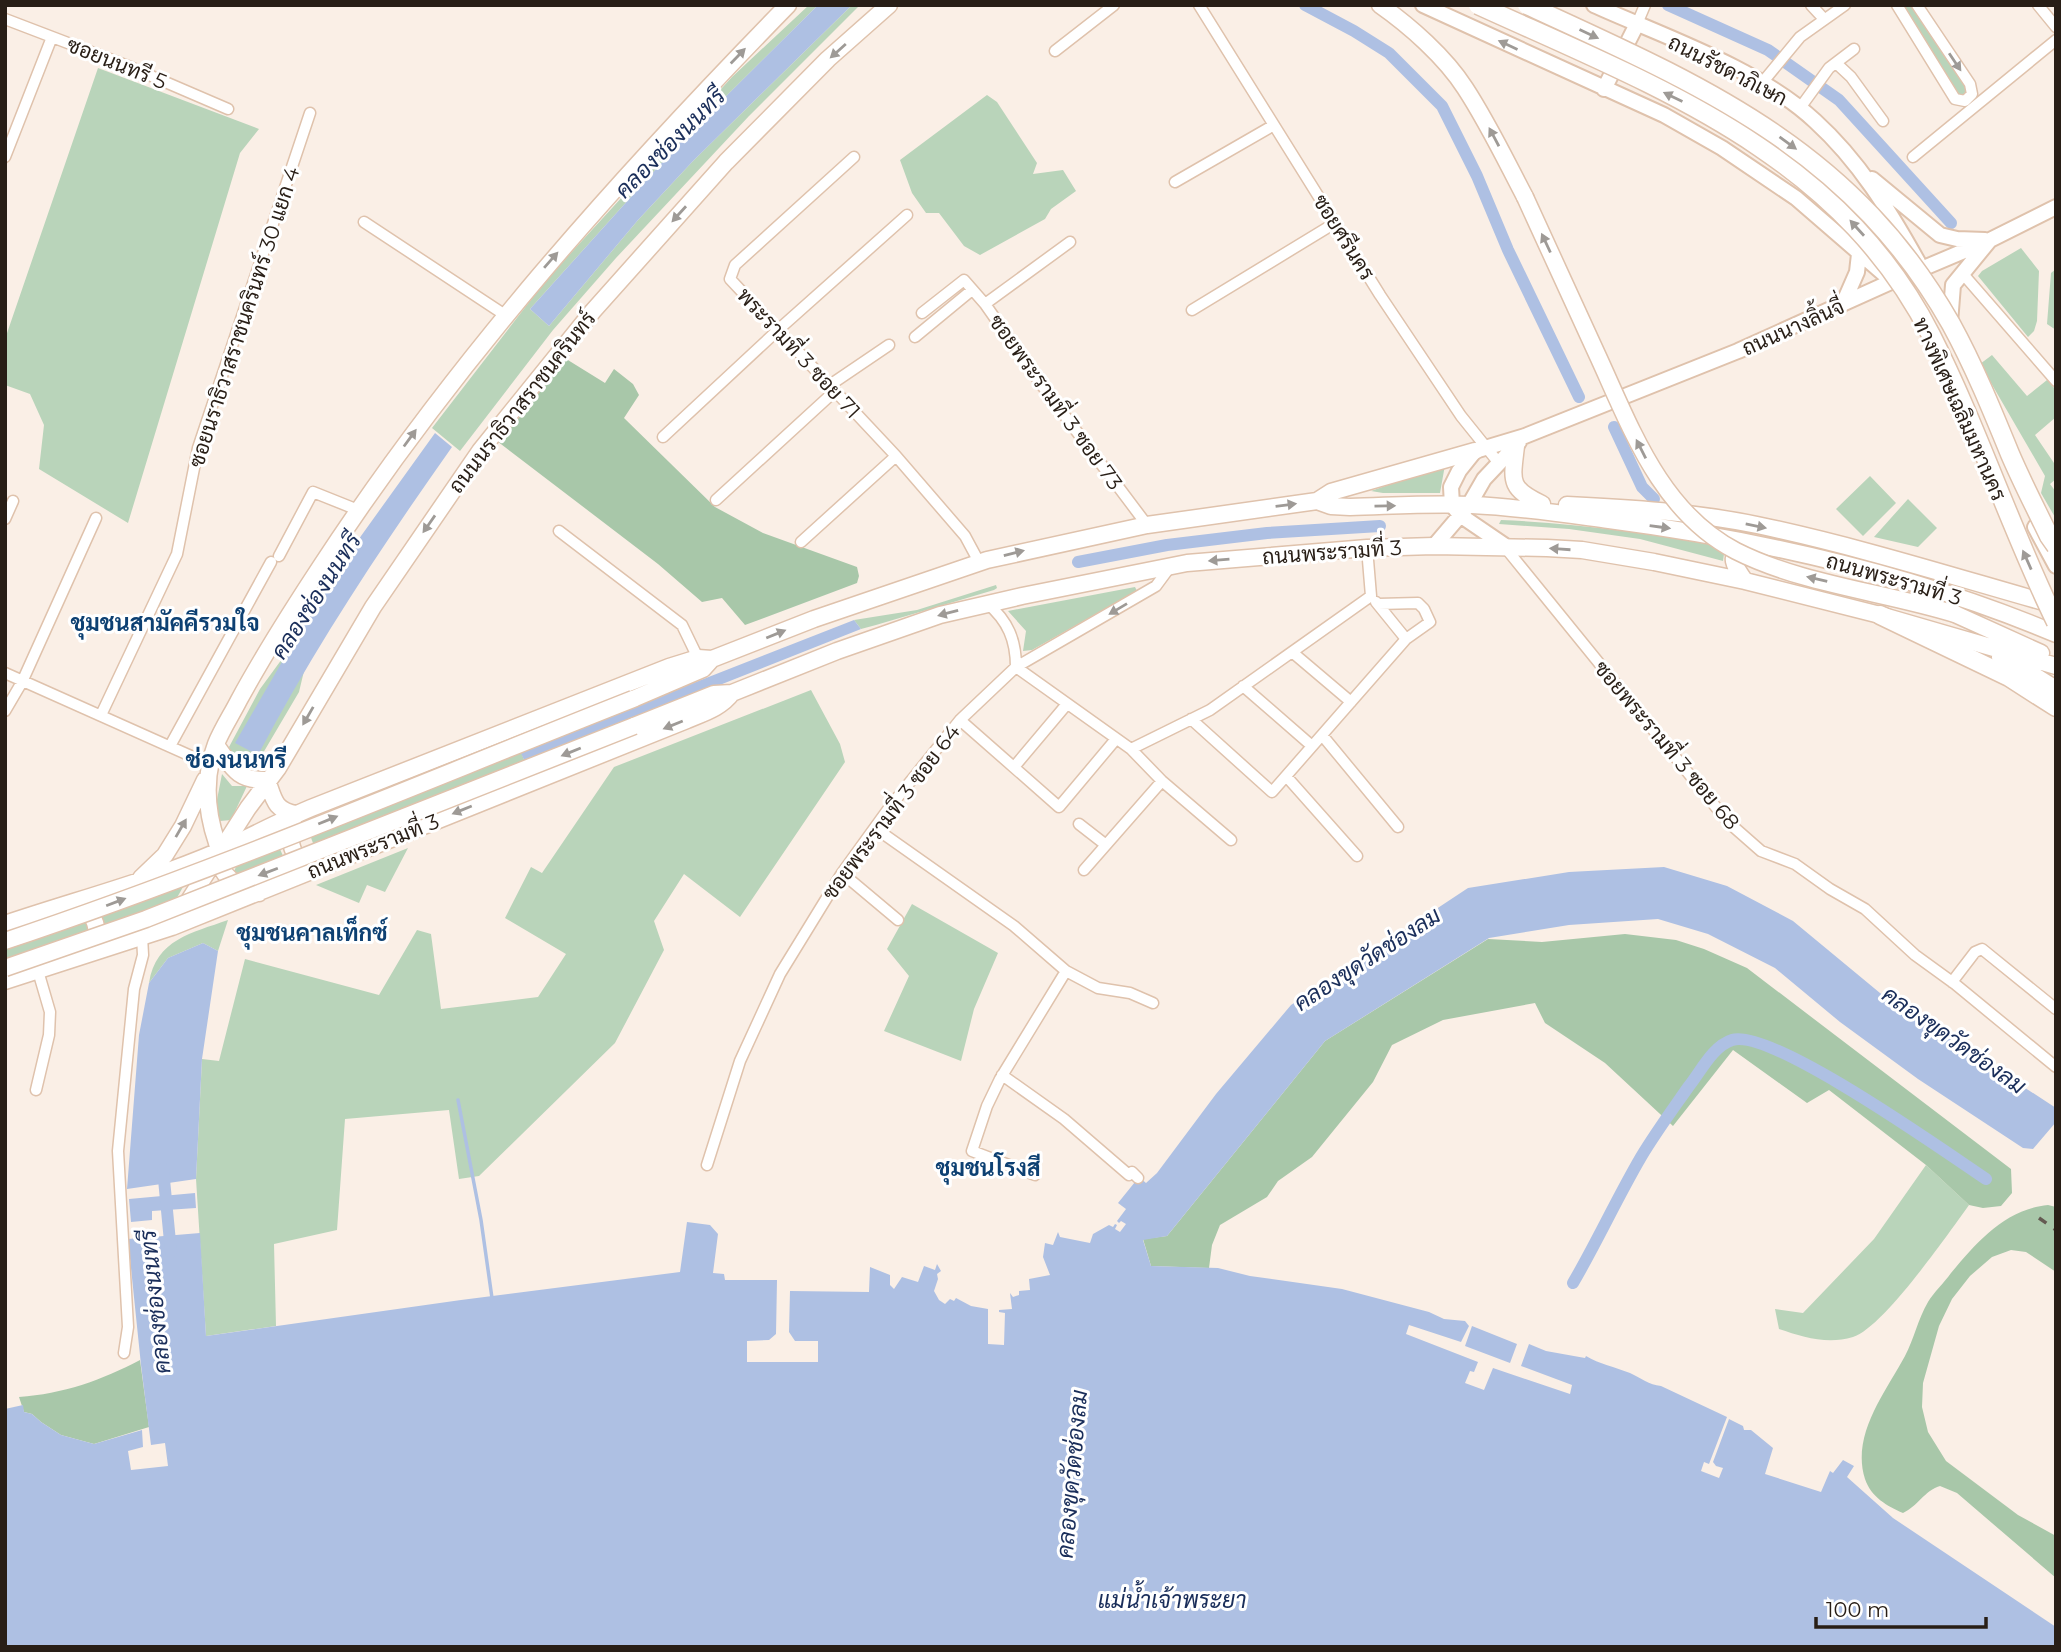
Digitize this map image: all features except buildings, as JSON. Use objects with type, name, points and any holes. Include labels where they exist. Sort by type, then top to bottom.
[{"type":"highway","name":"ทางพิเศษเฉลิมมหานคร","points":[[1478,5],[1679,99],[1742,134],[1782,161],[1853,223],[1882,257],[1930,334],[2018,541],[2056,622]]},
{"type":"highway","name":"ทางพิเศษเฉลิมมหานคร","points":[[1527,5],[1702,88],[1746,114],[1791,144],[1836,180],[1871,214],[1911,262],[1950,324],[1983,388],[2043,525],[2056,546]]},
{"type":"highway","points":[[1880,615],[2053,699]]},
{"type":"main road","points":[[259,893],[225,875],[220,866],[219,850],[207,802],[216,745],[274,639],[358,510],[422,421],[505,315],[631,169],[788,5]]},
{"type":"main road","name":"ถนนนราธิวาสราชนครินทร์","points":[[172,927],[219,850],[278,768],[400,567],[480,451],[525,393],[593,311],[726,162],[828,59],[889,5]]},
{"type":"main road","points":[[1380,5],[1423,40],[1464,85],[1525,197],[1646,459],[1693,522],[1727,546],[1787,571],[1955,614],[1995,631],[2056,664]]},
{"type":"main road","points":[[1423,5],[1664,115],[1761,172],[1796,198],[1892,281]]},
{"type":"main road","name":"ถนนรัชดาภิเษก","points":[[1594,5],[1762,83],[1800,108],[1862,171],[1888,209],[1950,327],[2023,501],[2056,566]]},
{"type":"main road","points":[[1604,89],[1637,24]]},
{"type":"main road","points":[[1862,171],[1940,235],[1956,239],[1990,240]]},
{"type":"main road","name":"ถนนนางลิ้นจี่","points":[[1460,508],[1451,487],[1459,471],[1480,449],[1520,441],[1738,351],[1990,240],[2056,207]]},
{"type":"main road","points":[[1950,327],[1953,285],[1990,240]]},
{"type":"main road","points":[[1843,304],[1857,272],[1859,254]]},
{"type":"main road","points":[[1520,441],[1514,485],[1524,496],[1542,504]]},
{"type":"main road","name":"ถนนนางลิ้นจี่","points":[[1434,546],[1484,478],[1520,441]]},
{"type":"main road","points":[[1317,501],[1331,492],[1480,449]]},
{"type":"main road","name":"ถนนพระรามที่ 3","points":[[5,924],[219,850],[296,814],[549,713],[810,621],[979,562],[1147,525],[1317,501],[1331,506],[1350,507],[1519,508],[1744,541],[1862,569],[1984,605],[2056,634]]},
{"type":"main road","name":"ถนนพระรามที่ 3","points":[[1519,508],[1542,504],[1672,512],[1754,525],[1826,541],[2056,606]]},
{"type":"main road","points":[[1460,508],[1504,545]]},
{"type":"main road","points":[[1744,541],[1735,549],[1734,554],[1737,569],[1745,581]]},
{"type":"main road","name":"ถนนพระรามที่ 3","points":[[5,968],[146,919],[714,694],[732,693],[837,651],[940,615],[1187,563],[1367,548],[1504,545],[1581,550],[1745,581],[2056,664]]},
{"type":"main road","points":[[1903,563],[1984,605]]},
{"type":"main road","name":"ถนนพระรามที่ 3","points":[[1942,632],[2022,668],[2053,699]]},
{"type":"main road","points":[[1992,646],[2056,673]]},
{"type":"main road","name":"ถนนพระรามที่ 3","points":[[5,941],[92,912],[632,699],[703,668],[705,659]]},
{"type":"main road","name":"ถนนพระรามที่ 3","points":[[5,981],[172,927],[259,893],[697,716],[716,707],[732,693]]},
{"type":"main road","points":[[216,745],[235,771],[244,778],[267,780],[283,812],[296,814],[290,834],[291,847],[300,861],[318,868]]},
{"type":"main road","points":[[138,880],[165,855],[183,826],[211,765]]},
{"type":"main road","points":[[75,901],[87,908],[95,922],[97,938],[92,953]]},
{"type":"street","points":[[1055,51],[1102,9],[1114,5]]},
{"type":"street","name":"ซอยศรีนคร","points":[[1199,5],[1480,449],[1498,462]]},
{"type":"street","points":[[1637,24],[1645,5]]},
{"type":"street","points":[[1896,5],[1955,99],[1965,101],[1972,94],[1970,84],[1917,5]]},
{"type":"street","points":[[2038,5],[2056,27]]},
{"type":"street","points":[[1814,8],[1835,7]]},
{"type":"street","points":[[1762,83],[1800,37],[1835,7]]},
{"type":"street","points":[[1814,8],[1824,19]]},
{"type":"street","name":"ซอยนนทรี 5","points":[[5,19],[128,66],[228,109]]},
{"type":"street","points":[[5,157],[52,37]]},
{"type":"street","points":[[1913,157],[2056,40]]},
{"type":"street","points":[[1800,108],[1813,87],[1832,66],[1854,49]]},
{"type":"street","points":[[1832,66],[1851,78],[1882,121]]},
{"type":"street","name":"ซอยนราธิวาสราชนครินทร์ 30 แยก 4","points":[[100,715],[177,554],[198,448],[310,113]]},
{"type":"street","points":[[1175,182],[1274,125]]},
{"type":"street","name":"พระรามที่ 3 ซอย 71","points":[[854,157],[734,265],[730,279],[896,456],[965,536],[979,562]]},
{"type":"street","points":[[663,437],[907,215]]},
{"type":"street","points":[[364,222],[505,315]]},
{"type":"street","points":[[1192,310],[1335,223]]},
{"type":"street","points":[[985,304],[1070,242]]},
{"type":"street","points":[[1963,274],[2056,381]]},
{"type":"street","name":"ซอยพระรามที่ 3 ซอย 73","points":[[922,313],[964,280],[985,304],[1046,391],[1147,525]]},
{"type":"street","points":[[915,337],[972,290]]},
{"type":"street","points":[[716,500],[832,388],[889,345]]},
{"type":"street","points":[[801,542],[896,456]]},
{"type":"street","points":[[170,746],[313,492],[358,510]]},
{"type":"street","points":[[5,519],[13,501]]},
{"type":"street","points":[[5,711],[22,682],[96,518]]},
{"type":"street","points":[[559,531],[682,625],[705,659]]},
{"type":"street","name":"ซอยพระรามที่ 3 ซอย 68","points":[[1504,545],[1746,841],[1761,851],[1795,864],[1830,889],[1865,909],[1915,955],[2056,1067]]},
{"type":"street","points":[[1367,548],[1374,600],[1406,639]]},
{"type":"street","name":"ซอยพระรามที่ 3 ซอย 64","points":[[707,1166],[740,1061],[775,985],[842,873],[875,828],[960,720],[1016,667],[1156,586],[1170,566]]},
{"type":"street","points":[[1131,749],[1191,719],[1210,710],[1292,652],[1374,600],[1418,603],[1430,622],[1406,639],[1272,792],[1191,719]]},
{"type":"street","points":[[987,603],[1002,616],[1010,631],[1016,647],[1016,667],[1131,749],[1231,840]]},
{"type":"street","points":[[1292,652],[1351,702]]},
{"type":"street","points":[[5,673],[211,765]]},
{"type":"street","points":[[1244,686],[1312,746]]},
{"type":"street","points":[[1014,767],[1067,704]]},
{"type":"street","points":[[960,720],[1059,807],[1116,739]]},
{"type":"street","points":[[1322,735],[1398,827]]},
{"type":"street","points":[[1286,776],[1357,856]]},
{"type":"street","points":[[1084,870],[1162,780]]},
{"type":"street","points":[[1079,824],[1106,845]]},
{"type":"street","points":[[875,828],[1014,926],[1066,971],[1098,988],[1130,993],[1153,1003]]},
{"type":"street","points":[[842,873],[898,920]]},
{"type":"street","points":[[124,1353],[128,1327],[118,1151],[134,989],[143,955],[142,936]]},
{"type":"street","points":[[1952,982],[1975,952],[1982,949],[2056,1009]]},
{"type":"street","points":[[36,1090],[50,1012],[38,971]]},
{"type":"street","points":[[1035,1175],[972,1151],[987,1106],[1002,1075],[1066,971]]},
{"type":"street","points":[[1002,1075],[1064,1119],[1129,1175],[1132,1172],[1138,1178]]},
{"type":"green space","points":[[809,5],[818,5],[685,137],[530,309],[549,326],[638,220],[693,161],[852,5],[860,5],[749,116],[616,258],[553,330],[460,451],[432,428],[547,279],[732,77]]},
{"type":"green space","points":[[1901,5],[1913,5],[1968,87],[1965,96],[1960,98]]},
{"type":"green space","points":[[98,68],[259,129],[240,153],[128,523],[39,469],[44,425],[30,394],[5,385],[5,339]]},
{"type":"green space","points":[[987,95],[997,102],[1037,163],[1033,174],[1063,170],[1076,191],[1051,209],[1045,219],[980,255],[964,246],[939,213],[926,213],[912,193],[900,160]]},
{"type":"green space","points":[[2021,248],[2039,271],[2037,321],[2034,331],[2028,337],[1978,276]]},
{"type":"green space","points":[[2056,269],[2056,330],[2047,324],[2051,273]]},
{"type":"green space","points":[[1992,355],[2027,396],[2047,380],[2056,390],[2056,417],[2035,435],[2056,466],[2056,479],[2050,484],[2056,492],[2056,519],[2041,493],[2045,476],[1980,364]]},
{"type":"green space","points":[[563,357],[605,383],[614,369],[633,384],[639,395],[624,418],[715,507],[763,533],[857,567],[857,583],[745,625],[722,598],[702,602],[658,564],[497,441]]},
{"type":"green space","points":[[1445,465],[1440,493],[1371,491]]},
{"type":"green space","points":[[1870,476],[1896,503],[1863,536],[1836,509]]},
{"type":"green space","points":[[1908,499],[1937,528],[1918,547],[1874,537]]},
{"type":"green space","points":[[1501,520],[1611,529],[1721,546],[1725,547],[1723,561],[1640,539],[1569,529],[1499,524]]},
{"type":"green space","points":[[996,585],[994,590],[861,629],[854,620],[917,610]]},
{"type":"green space","points":[[1135,587],[1137,591],[1032,650],[1023,651],[1026,631],[1008,611]]},
{"type":"green space","points":[[290,648],[304,671],[299,692],[256,765],[248,770],[234,764],[229,747],[260,689]]},
{"type":"green space","points":[[811,690],[840,744],[845,762],[740,917],[684,874],[654,921],[664,950],[615,1043],[479,1176],[459,1179],[449,1110],[345,1119],[337,1230],[274,1244],[276,1326],[206,1336],[196,1179],[202,1059],[219,1061],[245,959],[379,995],[417,930],[431,934],[441,1009],[538,997],[566,954],[505,918],[531,867],[542,873],[614,767]]},
{"type":"green space","points":[[519,747],[525,762],[317,854],[310,835]]},
{"type":"green space","points":[[222,774],[232,786],[247,786],[231,820],[220,821],[214,815]]},
{"type":"green space","points":[[276,840],[287,865],[234,888],[233,874],[240,857]]},
{"type":"green space","points":[[408,848],[385,892],[367,885],[359,903],[316,885]]},
{"type":"green space","points":[[188,878],[169,912],[102,939],[97,912]]},
{"type":"green space","points":[[912,904],[998,953],[974,1009],[961,1061],[884,1031],[909,976],[887,949]]},
{"type":"green space","points":[[88,918],[92,931],[5,970],[5,941]]},
{"type":"green space","points":[[228,920],[218,951],[203,943],[168,958],[149,983],[159,956],[168,947],[189,934]]},
{"type":"green space","points":[[1625,934],[1676,940],[1747,968],[2011,1169],[2012,1193],[2001,1206],[1983,1208],[1969,1205],[1926,1165],[1829,1090],[1807,1103],[1733,1050],[1673,1126],[1605,1063],[1545,1023],[1535,1003],[1443,1020],[1392,1045],[1373,1082],[1312,1157],[1278,1181],[1267,1197],[1220,1225],[1212,1245],[1209,1268],[1151,1266],[1143,1239],[1167,1236],[1325,1041],[1488,939],[1542,942]]},
{"type":"green space","points":[[1926,1165],[1969,1205],[1931,1257],[1881,1317],[1866,1330],[1843,1339],[1824,1340],[1779,1329],[1775,1309],[1803,1313],[1874,1239]]},
{"type":"green space","points":[[2048,1205],[2056,1207],[2056,1272],[2026,1252],[2011,1250],[1992,1257],[1970,1276],[1952,1299],[1939,1326],[1923,1383],[1922,1407],[1928,1432],[1946,1461],[2018,1515],[2056,1536],[2056,1578],[1957,1493],[1940,1486],[1903,1513],[1891,1507],[1871,1491],[1862,1463],[1866,1431],[1872,1415],[1905,1356],[1930,1298],[1993,1229],[2018,1213]]},
{"type":"green space","points":[[140,1360],[149,1427],[94,1444],[61,1435],[32,1414],[24,1412],[19,1397],[82,1385]]},
{"type":"water","points":[[818,5],[852,5],[693,161],[638,220],[549,326],[530,309],[685,137]]},
{"type":"water","points":[[435,433],[452,447],[350,598],[258,755],[235,743],[290,648],[361,536]]},
{"type":"water","points":[[854,620],[861,629],[525,762],[520,751]]},
{"type":"water","points":[[1664,867],[1727,886],[1793,921],[1880,993],[2056,1108],[2056,1122],[2033,1149],[2023,1148],[1918,1079],[1840,1022],[1775,968],[1708,934],[1658,919],[1569,925],[1489,938],[1325,1041],[1167,1236],[1143,1240],[1151,1266],[1218,1268],[1250,1276],[1342,1289],[1429,1312],[1444,1319],[1465,1321],[1469,1326],[1461,1342],[1409,1325],[1406,1334],[1478,1362],[1465,1383],[1484,1390],[1493,1368],[1570,1394],[1572,1385],[1521,1366],[1529,1344],[1546,1351],[1585,1358],[1586,1356],[1661,1386],[1727,1417],[1709,1464],[1704,1462],[1701,1471],[1719,1478],[1723,1468],[1713,1462],[1729,1419],[1743,1426],[1744,1430],[1751,1430],[1773,1448],[1765,1474],[1821,1492],[1830,1471],[1833,1473],[1843,1460],[1854,1466],[1847,1477],[1893,1518],[2056,1627],[2056,1647],[5,1647],[5,1409],[23,1405],[24,1412],[32,1414],[61,1435],[94,1444],[142,1430],[143,1447],[128,1451],[131,1470],[168,1466],[165,1443],[151,1445],[128,1239],[200,1233],[206,1336],[680,1272],[687,1222],[710,1225],[718,1234],[713,1273],[724,1274],[725,1280],[777,1280],[776,1334],[769,1340],[747,1341],[747,1362],[818,1362],[818,1341],[795,1341],[789,1332],[790,1291],[869,1292],[870,1267],[890,1275],[890,1285],[894,1289],[902,1277],[918,1282],[924,1266],[935,1270],[937,1264],[941,1271],[937,1274],[934,1291],[939,1300],[945,1304],[956,1298],[971,1306],[988,1309],[988,1344],[1004,1345],[1005,1313],[999,1310],[1012,1309],[1010,1293],[1013,1297],[1019,1295],[1019,1291],[1030,1290],[1029,1279],[1050,1275],[1043,1257],[1045,1243],[1053,1245],[1058,1232],[1060,1237],[1090,1243],[1093,1234],[1109,1225],[1117,1225],[1115,1229],[1120,1232],[1126,1224],[1117,1221],[1126,1209],[1118,1203],[1139,1177],[1146,1183],[1157,1173],[1216,1094],[1291,1005],[1468,888],[1569,872]]},
{"type":"water","points":[[203,943],[218,951],[202,1059],[196,1179],[127,1189],[139,1035],[149,983],[168,958]]},
{"type":"water","points":[[195,1193],[196,1208],[152,1211],[152,1220],[131,1222],[129,1199]]},
{"type":"water","points":[[1472,1326],[1517,1344],[1510,1363],[1465,1346]]},
{"type":"waterway","points":[[1305,5],[1389,53],[1442,106],[1579,397]]},
{"type":"waterway","points":[[1668,5],[1768,50],[1839,100],[1951,223]]},
{"type":"waterway","points":[[1614,427],[1642,487],[1654,499]]},
{"type":"waterway","points":[[1078,562],[1167,545],[1267,533],[1380,526]]},
{"type":"waterway","points":[[1573,1283],[1653,1139],[1708,1060],[1719,1048],[1732,1040],[1752,1041],[1819,1071],[1899,1120],[1986,1179]]},
{"type":"waterway","points":[[458,1100],[481,1220],[492,1298]]},
{"type":"waterway","name":"คลองช่องนนทรี","points":[[163,1169],[171,1252]]},
{"type":"railway","points":[[2039,1218],[2056,1230]]},
{"type":"district","name":"ชุมชนสามัคคีรวมใจ","points":[[165,623]]},
{"type":"district","name":"ช่องนนทรี","points":[[236,759]]},
{"type":"district","name":"ชุมชนคาลเท็กซ์","points":[[312,933]]},
{"type":"district","name":"ชุมชนโรงสี","points":[[988,1168]]},
{"type":"water label","name":"คลองขุดวัดช่องลม","points":[[1367,959]]},
{"type":"water label","name":"คลองขุดวัดช่องลม","points":[[1954,1040]]},
{"type":"water label","name":"คลองขุดวัดช่องลม","points":[[1072,1474]]},
{"type":"water label","name":"แม่น้ำเจ้าพระยา","points":[[1172,1600]]}]
